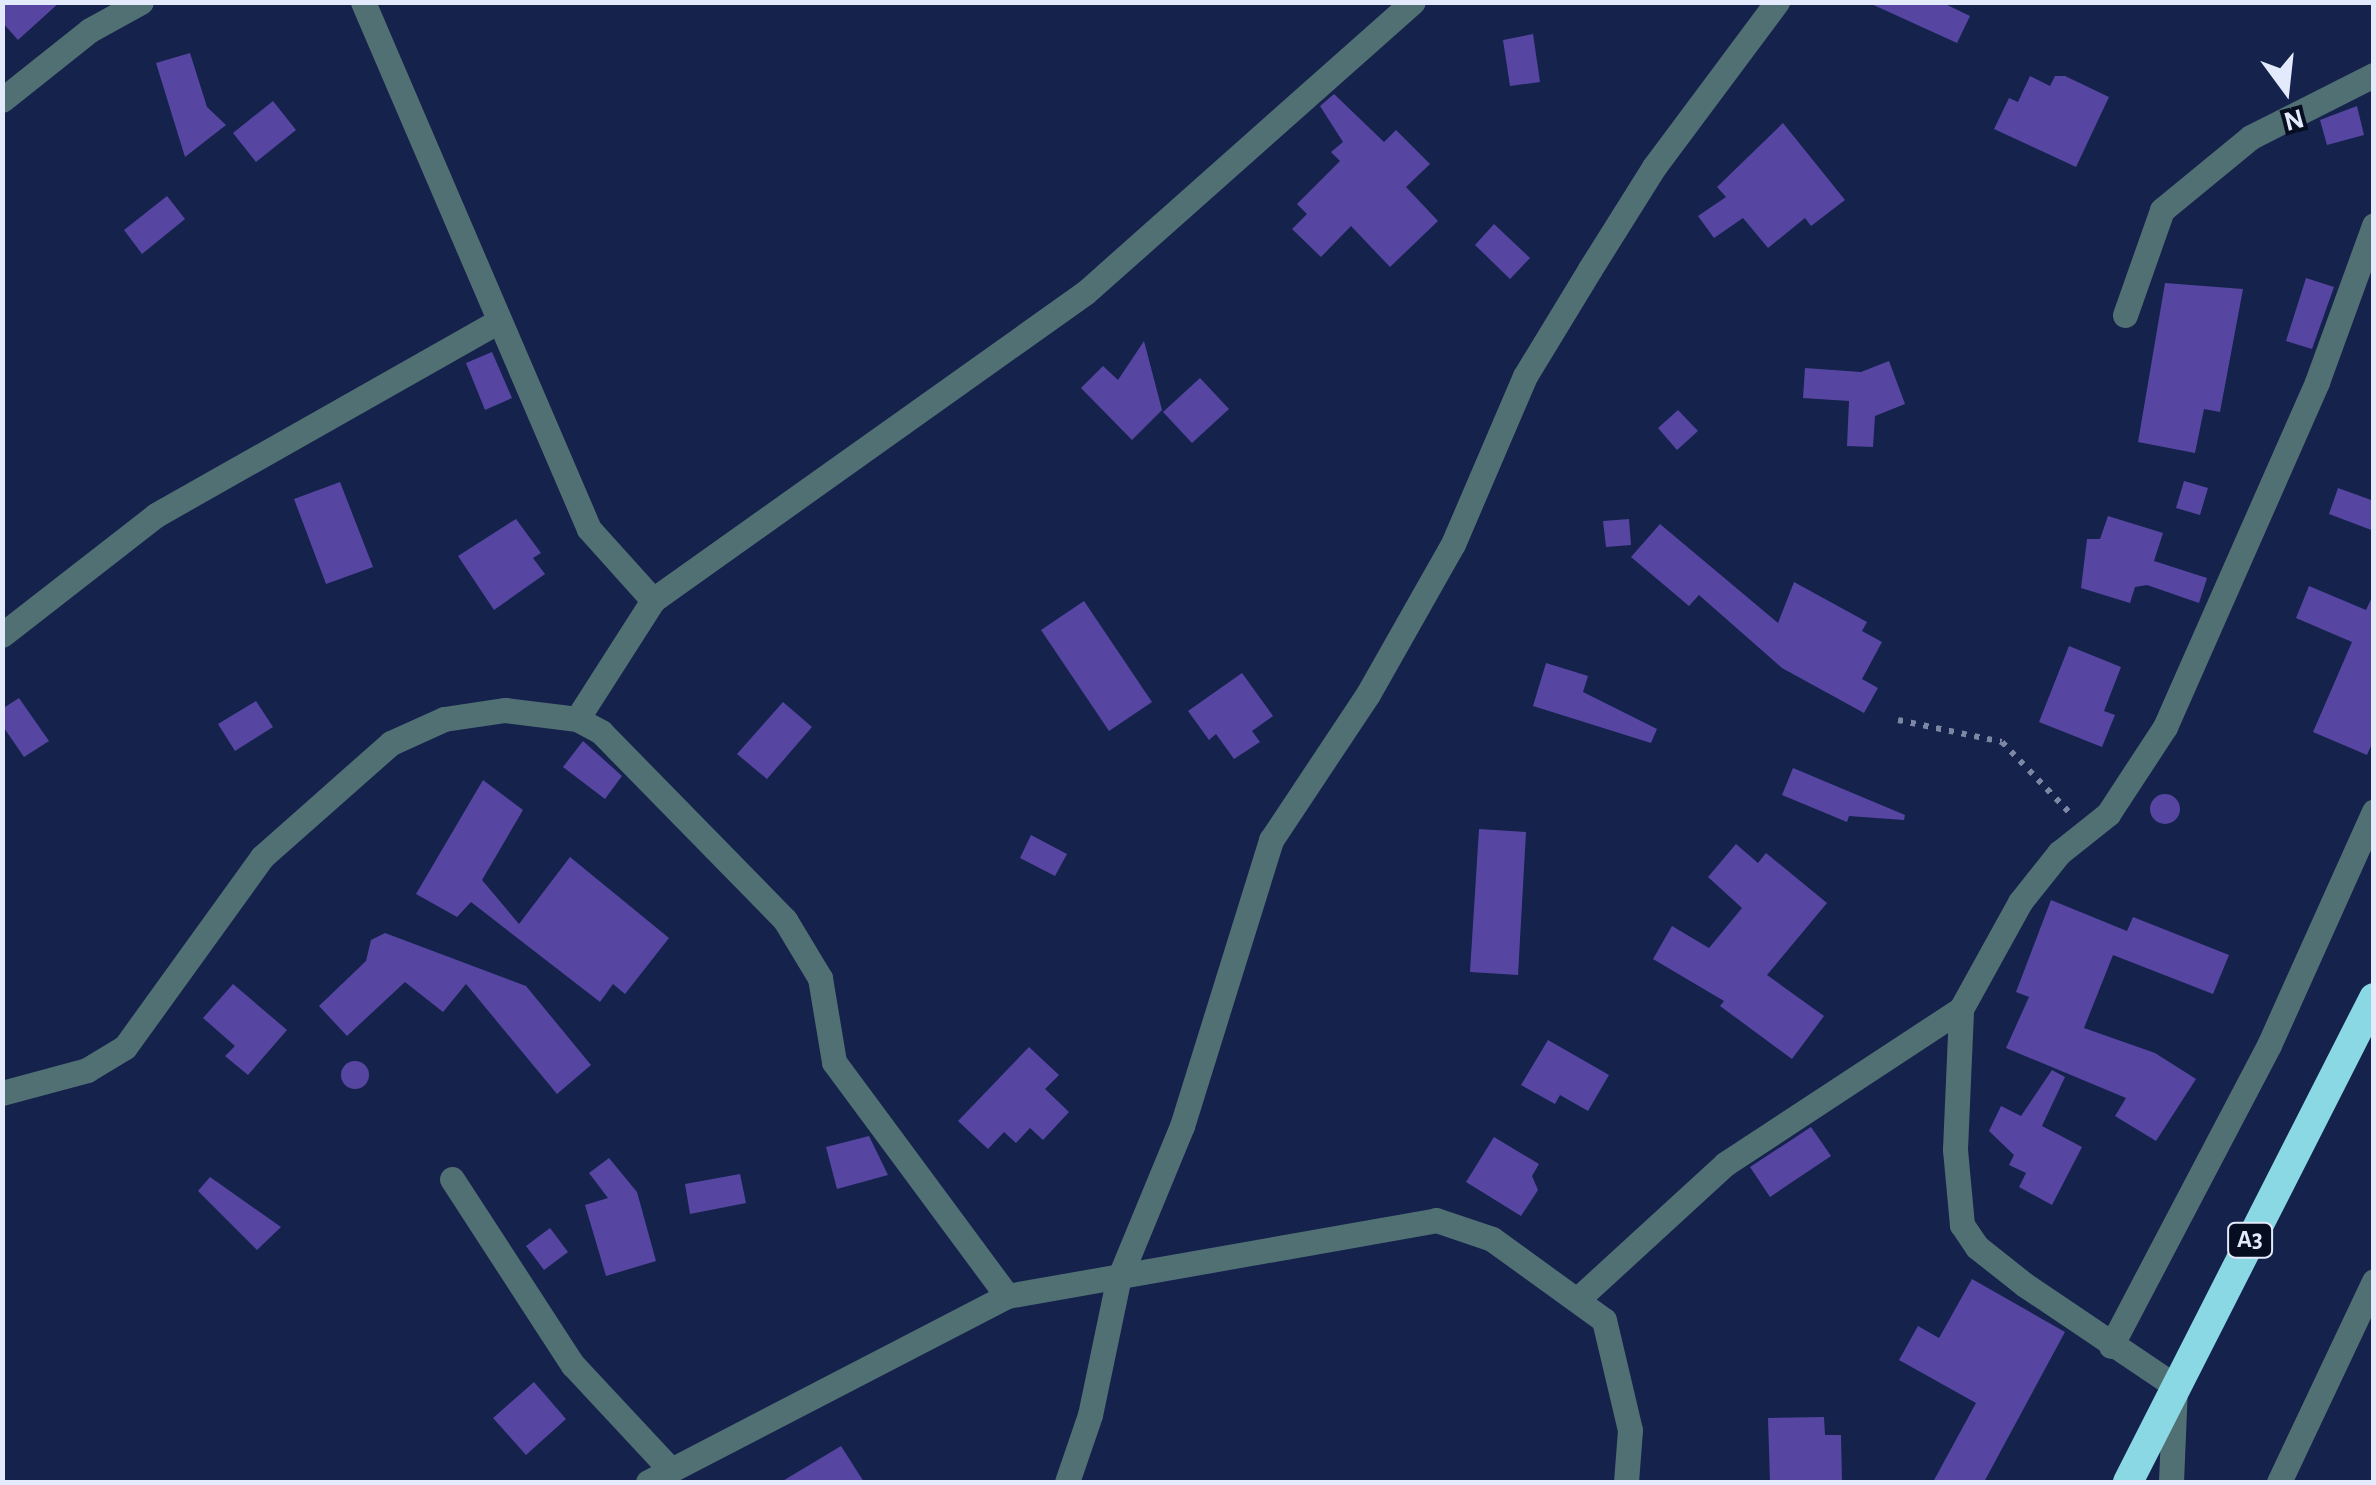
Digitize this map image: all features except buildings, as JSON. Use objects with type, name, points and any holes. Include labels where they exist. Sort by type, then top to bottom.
[{"type":"highway","name":"A3","points":[[2128,1482],[2374,998]]},
{"type":"street","points":[[2,100],[90,30],[141,2]]},
{"type":"street","points":[[363,2],[589,530],[653,600]]},
{"type":"street","points":[[577,719],[653,600],[1086,292],[1414,2]]},
{"type":"street","points":[[1067,1482],[1090,1416],[1118,1281],[1182,1126],[1271,840],[1368,694],[1453,544],[1526,376],[1553,330],[1654,167],[1777,2]]},
{"type":"street","points":[[2126,314],[2162,210],[2251,137],[2374,76]]},
{"type":"street","points":[[2171,1482],[2175,1386],[2111,1346],[1976,1247],[1962,1225],[1955,1149],[1961,1009],[2020,902],[2059,853],[2087,831],[2136,779],[2164,727],[2318,382],[2374,225]]},
{"type":"street","points":[[2,635],[156,515],[499,320]]},
{"type":"street","points":[[2,1093],[87,1070],[125,1048],[262,857],[392,742],[444,719],[505,710],[577,719],[600,732],[785,920],[820,978],[834,1062],[1008,1296]]},
{"type":"street","points":[[2111,1346],[2269,1045],[2374,812]]},
{"type":"street","points":[[1580,1297],[1725,1164],[1961,1009]]},
{"type":"street","points":[[452,1179],[572,1365],[659,1475],[1008,1296],[1118,1281],[1436,1220],[1492,1239],[1580,1297],[1604,1320],[1630,1430],[1626,1482]]},
{"type":"street","points":[[2279,1482],[2374,1280]]},
{"type":"path","points":[[1898,720],[2002,742],[2087,831]]}]
